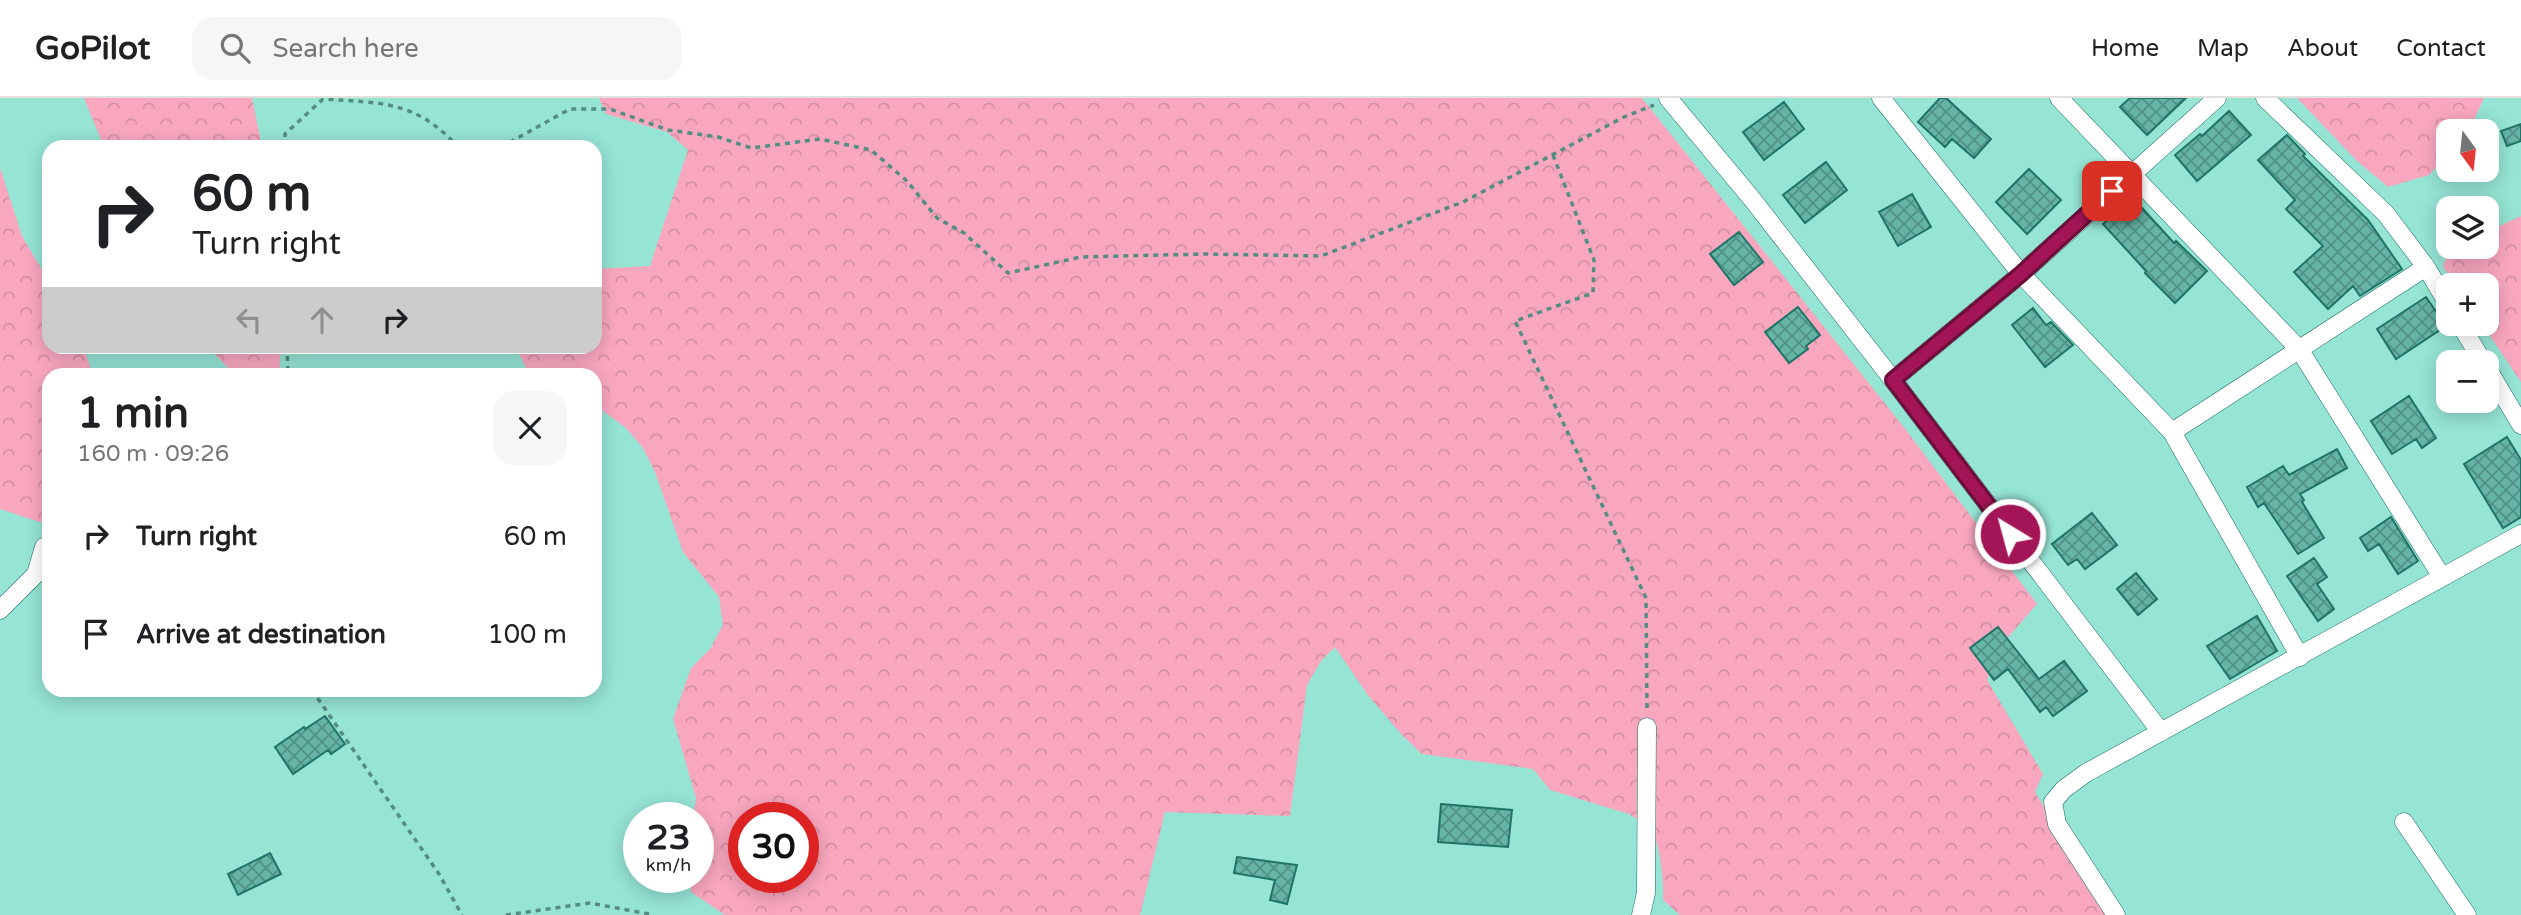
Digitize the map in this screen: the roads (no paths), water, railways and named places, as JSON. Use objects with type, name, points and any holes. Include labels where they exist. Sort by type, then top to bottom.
[{"type":"street","points":[[1881,98],[2021,274],[2172,432],[2300,657]]},
{"type":"street","points":[[2059,98],[2299,349],[2442,577]]},
{"type":"street","points":[[1893,380],[2021,274],[2217,98]]},
{"type":"street","points":[[2265,98],[2386,214],[2436,284]]},
{"type":"street","points":[[1668,99],[1752,199],[1893,380],[2161,732]]},
{"type":"street","points":[[2172,432],[2426,267]]},
{"type":"street","points":[[2499,388],[2521,425]]},
{"type":"street","points":[[2116,915],[2057,824],[2053,802],[2064,789],[2086,773],[2521,534]]},
{"type":"street","points":[[0,610],[36,574],[42,554]]},
{"type":"street","points":[[1641,915],[1646,893],[1647,727]]},
{"type":"street","points":[[2404,822],[2467,915]]}]
